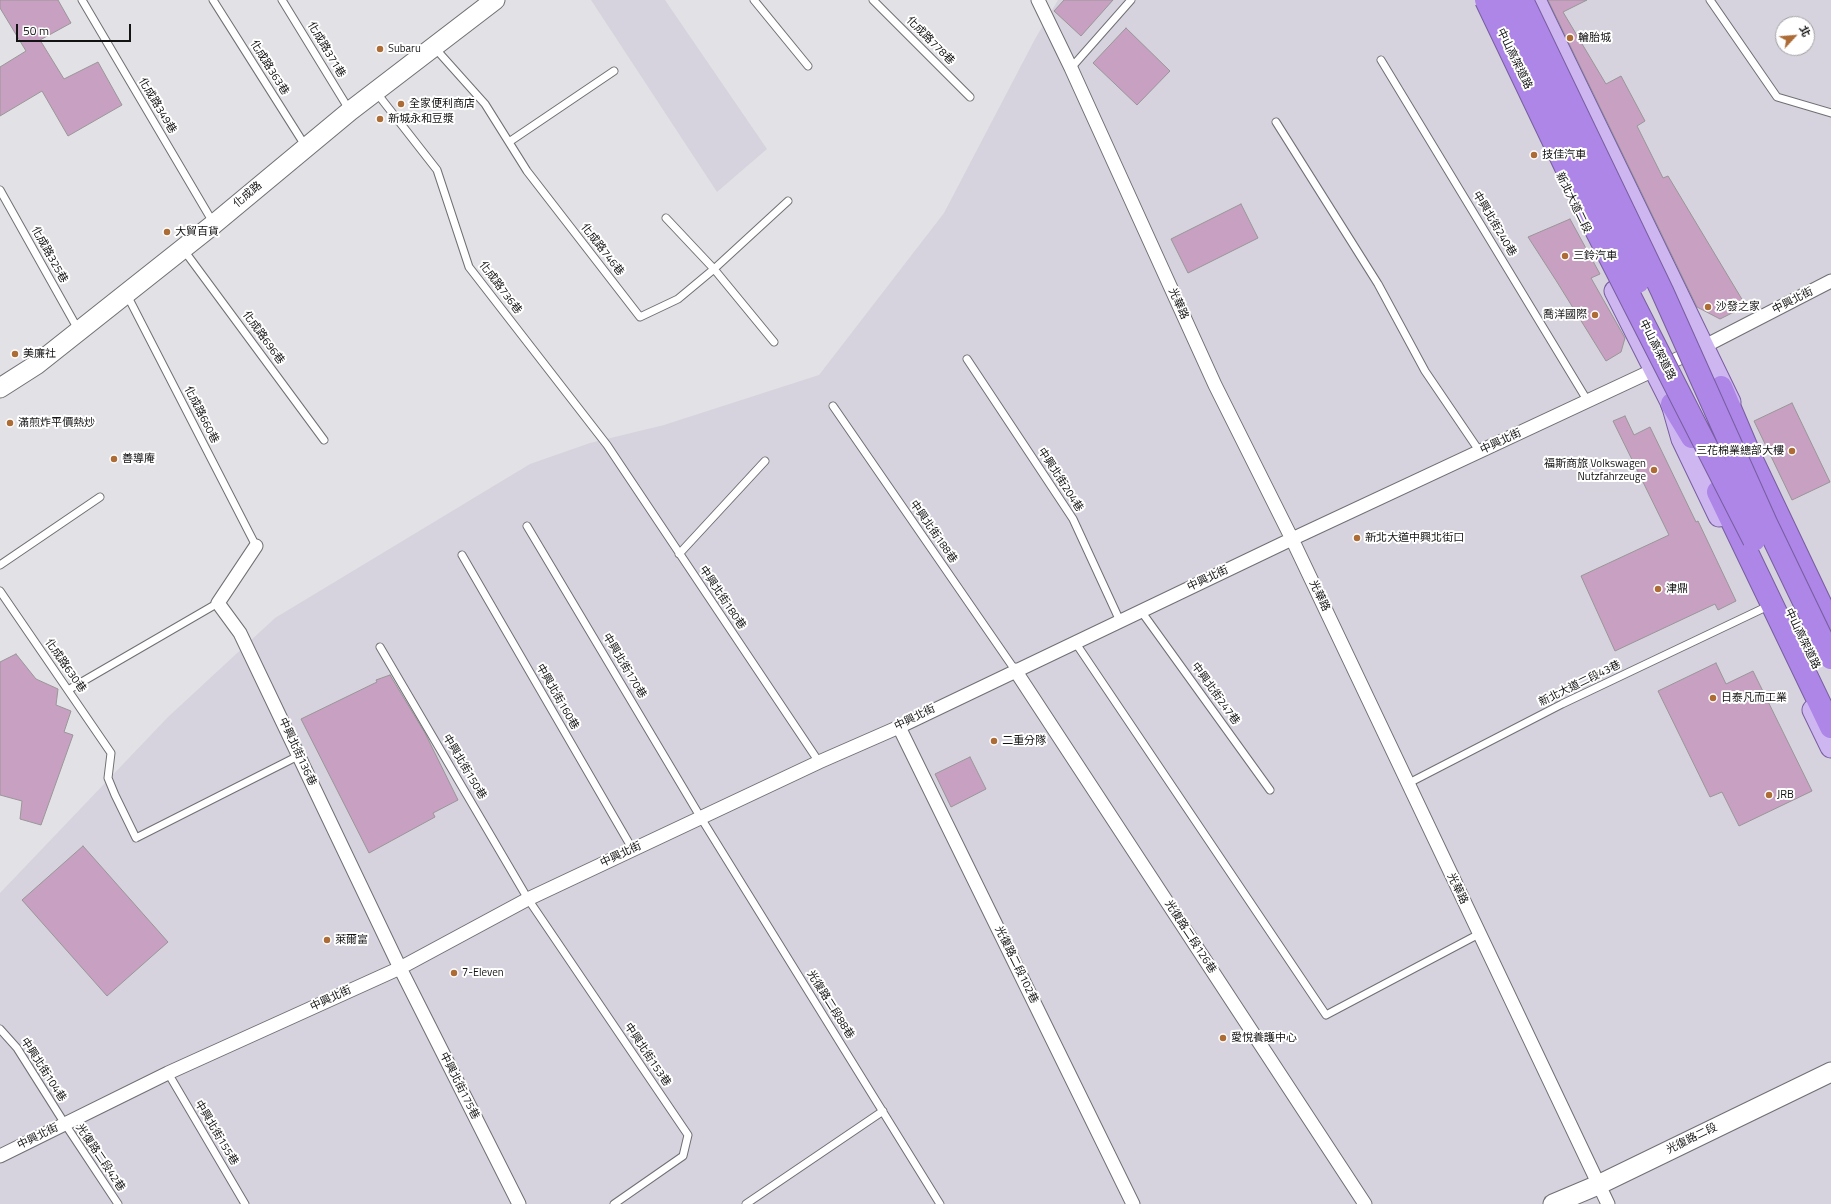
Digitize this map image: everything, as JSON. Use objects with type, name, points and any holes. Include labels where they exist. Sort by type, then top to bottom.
[{"type":"highway","name":"中山高架道路","points":[[1486,0],[1596,229],[1754,540],[1831,698]]},
{"type":"highway","points":[[1503,0],[1608,214],[1754,540]]},
{"type":"highway","name":"中山高架道路","points":[[1522,0],[1662,291],[1715,406],[1766,524],[1831,658]]},
{"type":"highway","points":[[1722,387],[1752,460],[1831,626]]},
{"type":"highway","points":[[1672,404],[1691,435],[1831,727]]},
{"type":"main road","name":"新北大道二段","points":[[1476,0],[1653,369],[1672,404],[1682,439],[1831,747]]},
{"type":"main road","points":[[1535,0],[1722,387],[1760,456],[1831,604]]},
{"type":"street","name":"化成路","points":[[0,388],[36,365],[80,331],[214,224],[350,111],[433,47],[488,2]]},
{"type":"street","name":"光華路","points":[[1040,3],[1215,385],[1292,539],[1407,784],[1608,1204]]},
{"type":"street","name":"中興北街","points":[[0,1156],[168,1073],[400,968],[528,899],[819,762],[899,727],[1015,670],[1292,539],[1480,452],[1653,369],[1703,347],[1831,281]]},
{"type":"street","points":[[218,603],[256,546]]},
{"type":"street","name":"中興北街136巷","points":[[218,603],[240,633],[400,968]]},
{"type":"street","name":"光復路二段126巷","points":[[1015,670],[1365,1204]]},
{"type":"street","name":"光復路二段102巷","points":[[899,727],[1133,1204]]},
{"type":"street","name":"中興北街175巷","points":[[400,968],[519,1204]]},
{"type":"street","name":"光復路二段","points":[[1553,1204],[1598,1184],[1831,1072]]},
{"type":"lane","name":"化成路349巷","points":[[82,0],[214,224]]},
{"type":"lane","name":"化成路363巷","points":[[213,0],[306,148]]},
{"type":"lane","name":"化成路371巷","points":[[282,0],[350,111]]},
{"type":"lane","points":[[754,0],[808,66]]},
{"type":"lane","name":"化成路778巷","points":[[873,0],[970,98]]},
{"type":"lane","points":[[1071,68],[1131,0]]},
{"type":"lane","points":[[1710,0],[1777,97],[1831,113]]},
{"type":"lane","name":"化成路746巷","points":[[433,47],[485,104],[527,171],[640,316],[678,299],[714,269],[788,201]]},
{"type":"lane","name":"中興北街240巷","points":[[1381,60],[1587,400]]},
{"type":"lane","points":[[509,142],[614,71]]},
{"type":"lane","name":"化成路736巷","points":[[375,92],[437,170],[469,267],[607,445]]},
{"type":"lane","points":[[1276,122],[1378,284],[1425,371],[1480,452]]},
{"type":"lane","name":"化成路325巷","points":[[0,190],[80,331]]},
{"type":"lane","points":[[666,218],[714,269],[774,342]]},
{"type":"lane","name":"化成路696巷","points":[[183,248],[324,440]]},
{"type":"lane","name":"化成路660巷","points":[[126,293],[256,546]]},
{"type":"lane","name":"中興北街204巷","points":[[967,359],[1073,519],[1120,621]]},
{"type":"lane","name":"中興北街188巷","points":[[833,406],[1015,670]]},
{"type":"lane","name":"中興北街180巷","points":[[607,445],[819,762]]},
{"type":"lane","points":[[679,554],[765,461]]},
{"type":"lane","points":[[0,565],[100,497]]},
{"type":"lane","name":"中興北街170巷","points":[[527,526],[701,818]]},
{"type":"lane","name":"中興北街160巷","points":[[462,555],[633,850]]},
{"type":"lane","name":"化成路630巷","points":[[0,591],[112,753],[108,778],[136,838],[298,756]]},
{"type":"lane","points":[[68,690],[218,603]]},
{"type":"lane","name":"新北大道二段43巷","points":[[1407,784],[1562,704],[1764,608]]},
{"type":"lane","name":"中興北街247巷","points":[[1141,611],[1270,790]]},
{"type":"lane","points":[[1075,642],[1326,1015],[1479,934]]},
{"type":"lane","name":"中興北街150巷","points":[[380,647],[528,899]]},
{"type":"lane","name":"光復路二段88巷","points":[[701,818],[940,1204]]},
{"type":"lane","name":"中興北街153巷","points":[[528,899],[688,1135],[683,1156],[614,1204]]},
{"type":"lane","name":"中興北街104巷","points":[[0,1029],[17,1048],[65,1124]]},
{"type":"lane","name":"中興北街155巷","points":[[168,1073],[245,1204]]},
{"type":"lane","points":[[746,1204],[883,1111]]},
{"type":"lane","name":"光復路二段42巷","points":[[65,1124],[118,1204]]},
{"type":"shaded area","points":[[591,0],[665,0],[767,149],[717,192]]},
{"type":"shaded area","points":[[1058,0],[1831,0],[1831,1204],[0,1204],[0,893],[168,717],[275,618],[530,464],[590,443],[664,425],[819,375],[944,213],[1035,39]]},
{"type":"building","points":[[0,0],[58,0],[71,23],[40,40],[64,79],[98,62],[122,105],[68,136],[42,91],[0,116],[0,67],[26,51],[0,8]]},
{"type":"building","points":[[1064,0],[1113,0],[1081,36],[1054,11]]},
{"type":"building","points":[[1548,0],[1587,0],[1563,12],[1606,84],[1621,76],[1645,121],[1637,126],[1663,178],[1668,176],[1746,306],[1720,319],[1697,307]]},
{"type":"building","points":[[1126,28],[1170,71],[1137,105],[1093,63]]},
{"type":"building","points":[[1241,204],[1258,238],[1188,273],[1171,239]]},
{"type":"building","points":[[1570,219],[1600,274],[1591,278],[1625,338],[1621,352],[1606,361],[1528,237]]},
{"type":"building","name":"三花棉業總部大樓","points":[[1792,403],[1830,482],[1792,500],[1754,421]]},
{"type":"building","name":"津鼎","points":[[1625,416],[1634,435],[1650,427],[1696,522],[1698,521],[1736,601],[1718,610],[1715,604],[1615,651],[1581,576],[1669,535],[1613,421]]},
{"type":"building","points":[[16,654],[36,679],[58,689],[56,705],[71,711],[64,732],[73,735],[41,825],[20,819],[22,801],[0,795],[0,662]]},
{"type":"building","points":[[1716,663],[1726,684],[1753,671],[1812,791],[1739,826],[1722,792],[1710,797],[1658,691]]},
{"type":"building","points":[[390,675],[425,733],[458,800],[433,813],[435,817],[369,853],[301,719],[377,682],[376,680]]},
{"type":"building","points":[[970,757],[986,789],[951,807],[935,774]]},
{"type":"building","points":[[83,846],[168,942],[107,996],[22,900]]},
{"type":"place","name":"輪胎城","points":[[1570,38]]},
{"type":"place","name":"Subaru","points":[[380,49]]},
{"type":"place","name":"全家便利商店","points":[[401,104]]},
{"type":"place","name":"新城永和豆漿","points":[[380,119]]},
{"type":"place","name":"技佳汽車","points":[[1534,155]]},
{"type":"place","name":"大貿百貨","points":[[167,232]]},
{"type":"place","name":"三鈴汽車","points":[[1565,256]]},
{"type":"place","name":"沙發之家","points":[[1708,307]]},
{"type":"place","name":"喬洋國際","points":[[1595,315]]},
{"type":"place","name":"美廉社","points":[[15,354]]},
{"type":"place","name":"滿煎炸平價熱炒","points":[[10,423]]},
{"type":"place","name":"三花棉業總部大樓","points":[[1792,451]]},
{"type":"place","name":"善導庵","points":[[114,459]]},
{"type":"place","name":"福斯商旅 Volkswagen Nutzfahrzeuge","points":[[1654,470]]},
{"type":"place","name":"新北大道中興北街口","points":[[1357,538]]},
{"type":"place","name":"津鼎","points":[[1658,589]]},
{"type":"place","name":"日泰凡而工業","points":[[1713,698]]},
{"type":"place","name":"二重分隊","points":[[994,741]]},
{"type":"place","name":"JRB","points":[[1769,795]]},
{"type":"place","name":"萊爾富","points":[[327,940]]},
{"type":"place","name":"7-Eleven","points":[[454,973]]},
{"type":"place","name":"愛悅養護中心","points":[[1223,1038]]}]
